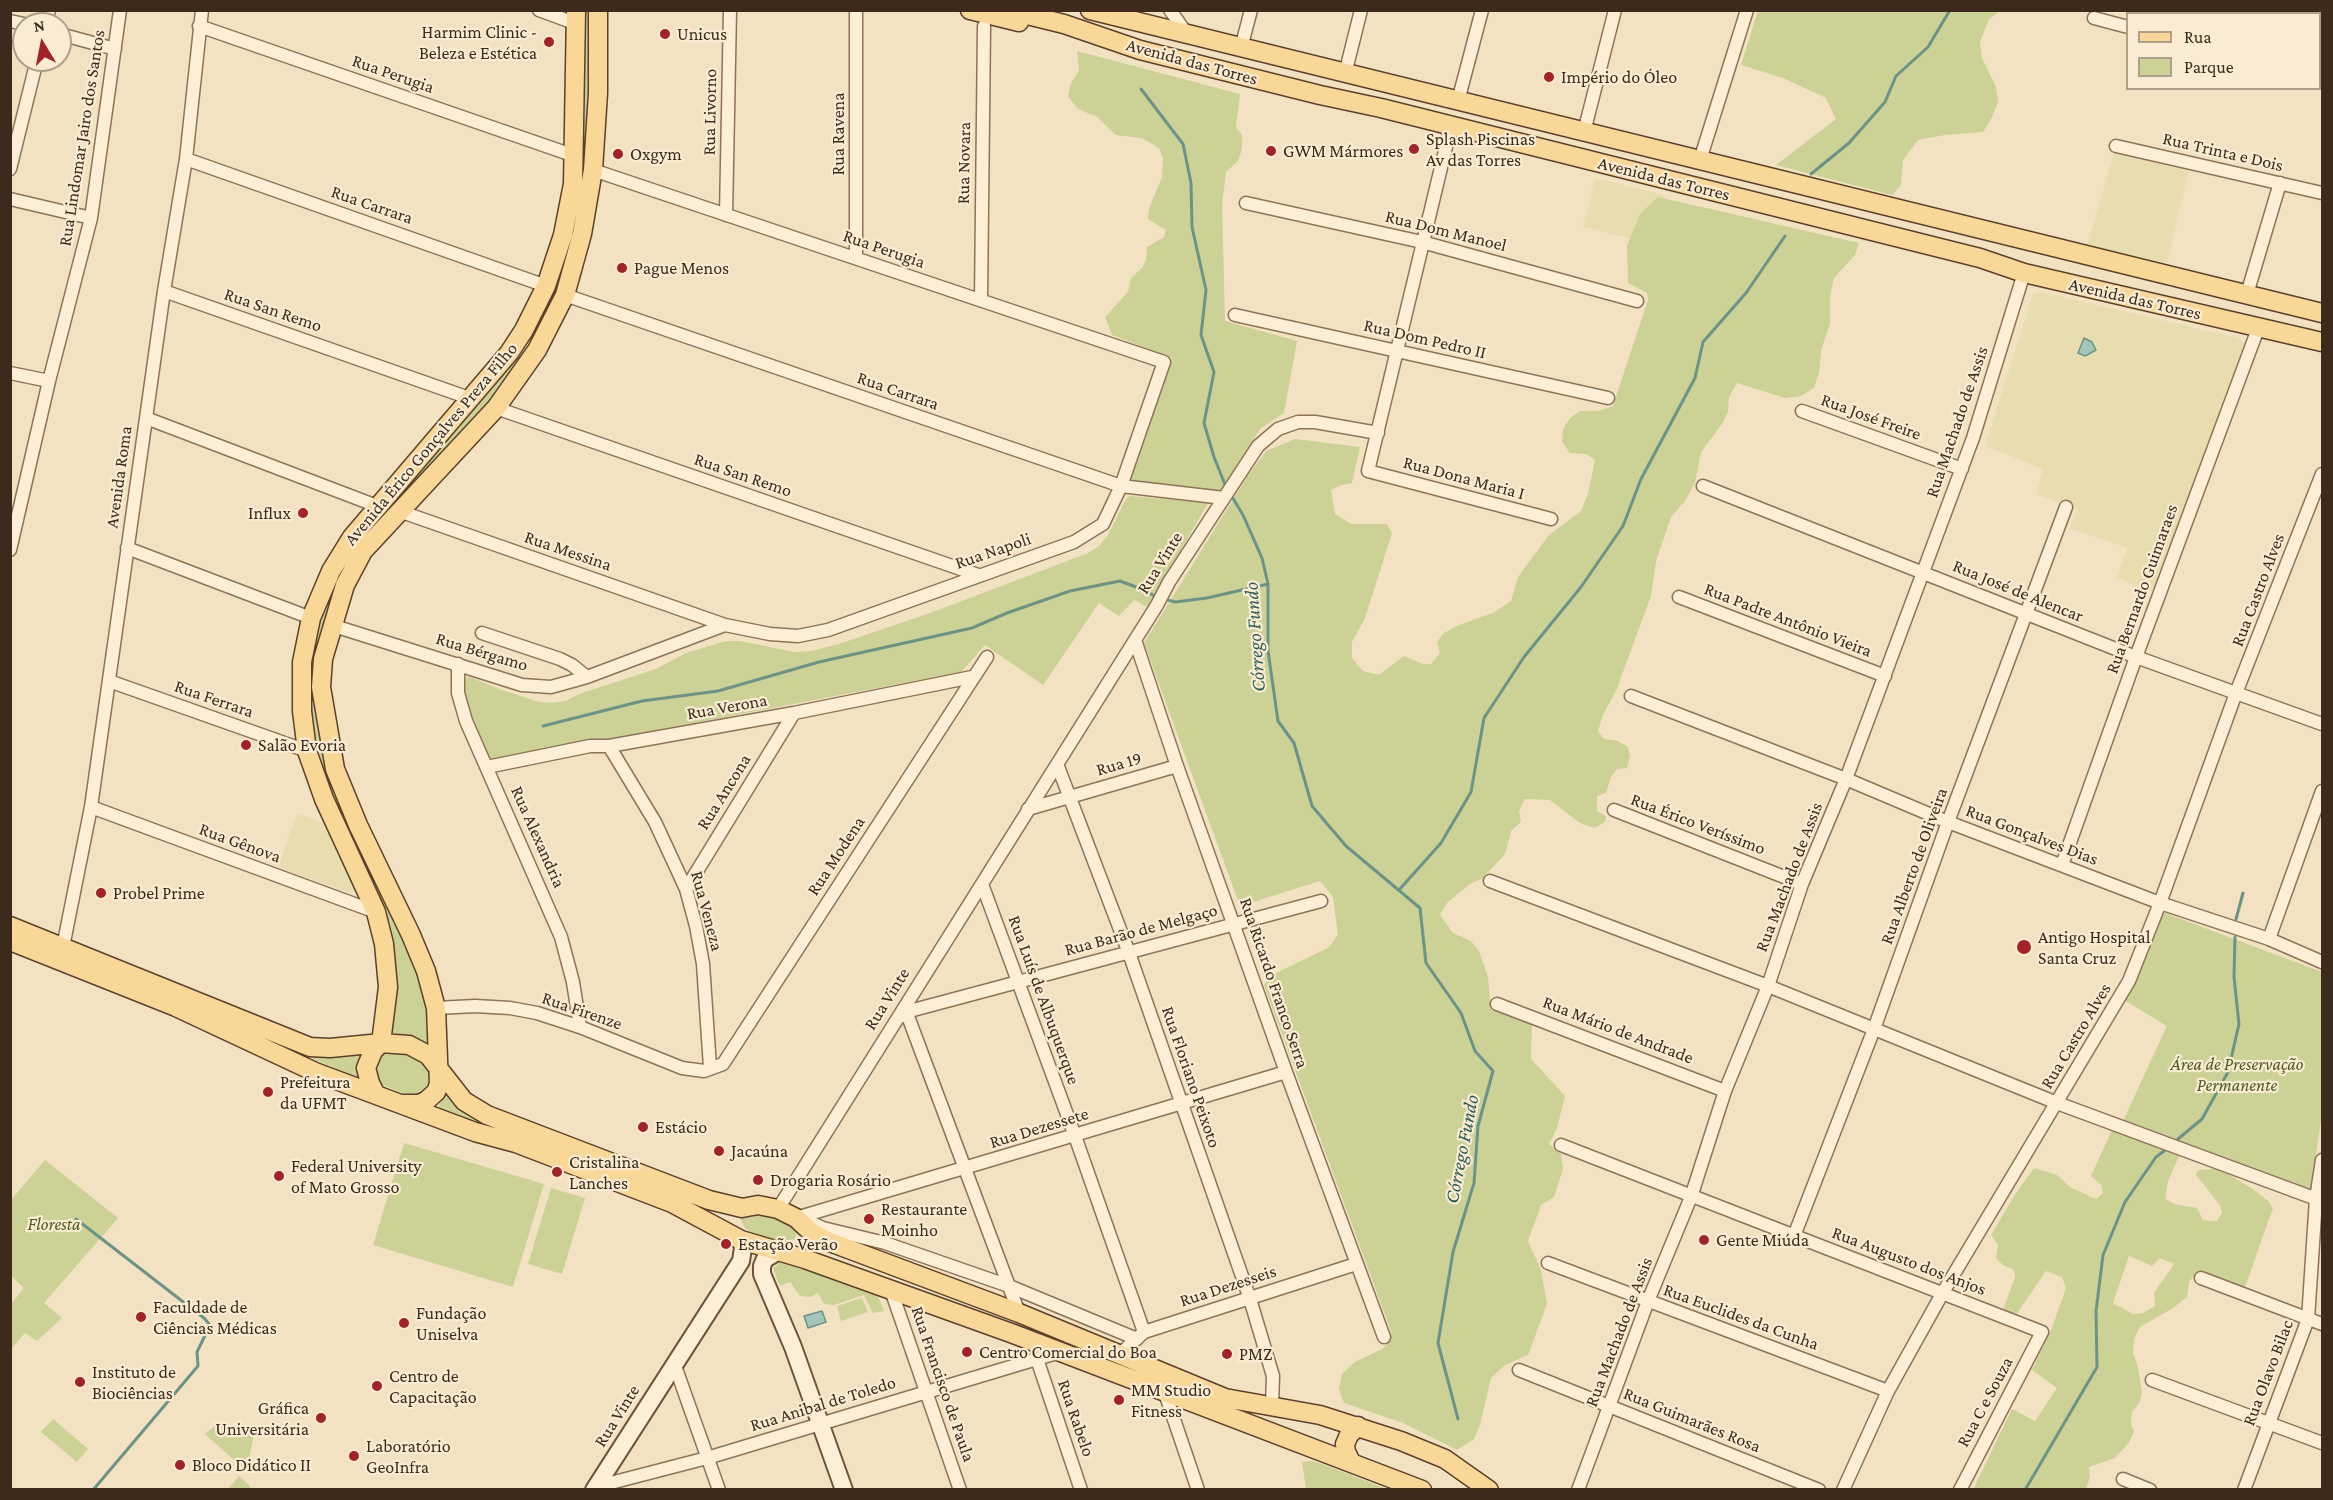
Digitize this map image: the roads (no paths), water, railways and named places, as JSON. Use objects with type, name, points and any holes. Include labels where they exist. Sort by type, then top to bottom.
[{"type":"main road","name":"Avenida Érico Gonçalves Preza Filho","points":[[439,1070],[436,1008],[426,971],[411,934],[358,825],[335,769],[321,687],[322,659],[345,585],[363,551],[496,408],[537,349],[565,296],[582,234],[593,170],[598,93],[598,10]]},
{"type":"main road","points":[[970,10],[1140,50]]},
{"type":"main road","name":"Avenida das Torres","points":[[1007,10],[1064,24],[1140,50],[1980,258],[2024,273],[2322,342]]},
{"type":"main road","name":"Avenida das Torres","points":[[1090,10],[1157,18],[1187,34],[1241,48],[2322,313]]},
{"type":"main road","name":"Avenida Érico Gonçalves Preza Filho","points":[[381,1043],[387,1012],[387,965],[376,912],[324,799],[307,751],[302,711],[302,662],[311,618],[331,571],[352,537],[509,353],[524,330],[546,286],[563,235],[573,184],[577,17]]},
{"type":"main road","points":[[1381,108],[1371,100],[1372,92],[1376,88],[1388,86],[1420,92]]},
{"type":"main road","points":[[2024,273],[2033,262],[2034,253],[2033,246],[2025,240]]},
{"type":"main road","points":[[2078,285],[2074,276],[2077,262],[2091,259],[2118,263]]},
{"type":"main road","points":[[524,330],[526,345],[537,349]]},
{"type":"main road","points":[[509,353],[518,356],[523,369]]},
{"type":"main road","points":[[10,926],[310,1047],[330,1048],[398,1043],[419,1049],[428,1055],[464,1101],[487,1115],[709,1200],[742,1208]]},
{"type":"main road","points":[[10,941],[176,1007],[315,1072],[475,1132],[516,1143],[672,1203],[741,1240],[1019,1336],[1422,1490]]},
{"type":"main road","points":[[375,1093],[368,1077],[367,1063],[373,1051],[381,1043]]},
{"type":"main road","points":[[401,1104],[419,1104],[431,1098],[439,1084],[439,1070]]},
{"type":"main road","points":[[741,1240],[733,1222],[736,1210],[759,1205],[778,1209],[803,1223],[827,1241],[1019,1313],[1225,1398],[1320,1415],[1358,1426],[1445,1459],[1489,1490]]},
{"type":"main road","points":[[777,1251],[796,1250],[807,1241],[803,1223]]},
{"type":"main road","points":[[1351,1462],[1345,1443],[1358,1426]]},
{"type":"street","name":"Rua Lindomar Jairo dos Santos","points":[[10,550],[49,381],[91,218],[120,10]]},
{"type":"street","name":"Avenida Roma","points":[[63,946],[91,807],[164,291],[186,159],[202,10]]},
{"type":"street","points":[[539,10],[577,17]]},
{"type":"street","name":"Rua Livorno","points":[[726,215],[730,10]]},
{"type":"street","name":"Rua Ravena","points":[[856,10],[856,258]]},
{"type":"street","points":[[1170,10],[1187,34]]},
{"type":"street","points":[[1241,48],[1251,10]]},
{"type":"street","points":[[1345,74],[1361,10]]},
{"type":"street","points":[[1458,101],[1482,10]]},
{"type":"street","points":[[1584,132],[1615,10]]},
{"type":"street","points":[[1700,160],[1748,10]]},
{"type":"street","points":[[2094,18],[2126,27]]},
{"type":"street","name":"Rua Perugia","points":[[199,26],[574,156]]},
{"type":"street","name":"Rua Novara","points":[[981,300],[984,26]]},
{"type":"street","points":[[72,37],[115,49]]},
{"type":"street","points":[[10,169],[34,72]]},
{"type":"street","points":[[1378,433],[1422,242],[1452,126]]},
{"type":"street","name":"Rua Trinta e Dois","points":[[2116,146],[2322,193]]},
{"type":"street","name":"Rua Carrara","points":[[186,159],[546,286]]},
{"type":"street","name":"Rua Perugia","points":[[593,170],[1164,362]]},
{"type":"street","points":[[2247,294],[2280,183]]},
{"type":"street","points":[[10,199],[91,218]]},
{"type":"street","name":"Rua Dom Manoel","points":[[1246,203],[1422,242],[1637,301]]},
{"type":"street","name":"Rua Machado de Assis","points":[[1578,1490],[1648,1301],[1691,1197],[1725,1091],[1768,986],[1802,884],[1846,779],[1962,469],[2024,273]]},
{"type":"street","name":"Rua San Remo","points":[[164,291],[472,399]]},
{"type":"street","name":"Rua Carrara","points":[[565,296],[1121,486],[1226,496]]},
{"type":"street","name":"Rua Dom Pedro II","points":[[1235,315],[1608,398]]},
{"type":"street","name":"Rua Bernardo Guimaraes","points":[[2062,865],[2136,657],[2259,327]]},
{"type":"street","name":"Rua Napoli","points":[[725,625],[770,634],[798,636],[828,630],[1074,542],[1103,524],[1121,486],[1164,362]]},
{"type":"street","points":[[10,373],[49,381]]},
{"type":"street","name":"Rua San Remo","points":[[496,408],[978,575]]},
{"type":"street","name":"Rua José Freire","points":[[1802,411],[1962,469]]},
{"type":"street","points":[[146,418],[377,506]]},
{"type":"street","name":"Rua Vinte","points":[[778,1209],[1135,640],[1169,582],[1237,477],[1268,436],[1278,429],[1298,422],[1315,422],[1378,433]]},
{"type":"street","name":"Rua Dona Maria I","points":[[1378,433],[1368,471],[1551,519]]},
{"type":"street","name":"Rua Castro Alves","points":[[1843,1490],[1888,1391],[1942,1294],[2130,981],[2236,693],[2322,474]]},
{"type":"street","name":"Rua José de Alencar","points":[[1703,486],[2136,657],[2322,724]]},
{"type":"street","name":"Rua Alberto de Oliveira","points":[[1794,1236],[1874,1029],[1948,822],[2066,507]]},
{"type":"street","name":"Rua Messina","points":[[399,512],[725,625]]},
{"type":"street","points":[[127,548],[311,618]]},
{"type":"street","name":"Rua Padre Antônio Vieira","points":[[1679,597],[1885,676]]},
{"type":"street","name":"Rua Bérgamo","points":[[331,625],[522,685],[551,687],[725,625]]},
{"type":"street","points":[[482,633],[560,659],[587,676]]},
{"type":"street","name":"Rua Ricardo Franco Serra","points":[[1135,640],[1177,766],[1286,1072],[1384,1337]]},
{"type":"street","name":"Rua Modena","points":[[710,1067],[719,1066],[727,1060],[987,657]]},
{"type":"street","name":"Rua Alexandria","points":[[458,664],[458,693],[466,721],[561,937],[573,982],[580,1027]]},
{"type":"street","name":"Rua Verona","points":[[487,767],[590,746],[609,746],[794,713],[972,677]]},
{"type":"street","name":"Rua Ferrara","points":[[109,681],[307,751]]},
{"type":"street","name":"Rua Gonçalves Dias","points":[[1631,696],[1846,779],[1948,822],[2160,903],[2269,939],[2322,962]]},
{"type":"street","name":"Rua Ancona","points":[[686,889],[794,713]]},
{"type":"street","name":"Rua Veneza","points":[[609,746],[655,822],[686,889],[703,964],[710,1067]]},
{"type":"street","name":"Rua Floriano Peixoto","points":[[1057,764],[1128,952],[1250,1299],[1273,1376],[1272,1406]]},
{"type":"street","name":"Rua 19","points":[[1070,797],[1177,766]]},
{"type":"street","points":[[2269,939],[2322,791]]},
{"type":"street","points":[[1029,809],[1070,797]]},
{"type":"street","name":"Rua Gênova","points":[[91,807],[376,912]]},
{"type":"street","name":"Rua Érico Veríssimo","points":[[1614,810],[1802,884]]},
{"type":"street","points":[[1490,882],[1768,986],[2057,1103],[2319,1200]]},
{"type":"street","name":"Rua Luís de Albuquerque","points":[[982,884],[1075,1136],[1140,1335]]},
{"type":"street","name":"Rua Barão de Melgaço","points":[[902,1013],[1321,901]]},
{"type":"street","name":"Rua Mário de Andrade","points":[[1497,1004],[1725,1091]]},
{"type":"street","name":"Rua Firenze","points":[[436,1008],[475,1006],[510,1008],[537,1013],[580,1027],[682,1068],[697,1071],[710,1067]]},
{"type":"street","points":[[902,1013],[909,1019],[1019,1313]]},
{"type":"street","name":"Rua Dezessete","points":[[803,1223],[966,1169],[1286,1072]]},
{"type":"street","name":"Rua Augusto dos Anjos","points":[[1561,1145],[2042,1332]]},
{"type":"street","name":"Rua Olavo Bilac","points":[[2244,1490],[2308,1319],[2322,1160]]},
{"type":"street","points":[[803,1223],[885,1243],[1140,1335]]},
{"type":"street","name":"Rua Vinte","points":[[602,1487],[674,1363],[741,1261],[743,1248],[741,1240]]},
{"type":"street","points":[[777,1251],[765,1259],[762,1274],[793,1347],[844,1490]]},
{"type":"street","name":"Rua Euclides da Cunha","points":[[1548,1263],[1888,1391]]},
{"type":"street","name":"Rua Dezesseis","points":[[1119,1355],[1140,1335],[1356,1264]]},
{"type":"street","points":[[2201,1278],[2322,1324]]},
{"type":"street","name":"Rua Francisco de Paula","points":[[891,1290],[960,1490]]},
{"type":"street","name":"Rua C e Souza","points":[[1959,1490],[2042,1332]]},
{"type":"street","name":"Rua Rabelo","points":[[1019,1336],[1033,1360],[1081,1490]]},
{"type":"street","name":"Rua Anibal de Toledo","points":[[602,1487],[707,1458],[1060,1352]]},
{"type":"street","points":[[674,1363],[719,1490]]},
{"type":"street","name":"Rua Guimarães Rosa","points":[[1519,1370],[1819,1490]]},
{"type":"street","points":[[2152,1380],[2322,1443]]},
{"type":"street","points":[[1164,1390],[1198,1490]]},
{"type":"street","points":[[2122,1479],[2150,1490]]},
{"type":"water","points":[[2084,338],[2092,342],[2096,350],[2085,356],[2078,353]]},
{"type":"water","points":[[822,1311],[826,1322],[808,1328],[804,1316]]},
{"type":"waterway","points":[[1811,174],[1849,143],[1885,102],[1896,76],[1928,47],[1950,10]]},
{"type":"waterway","name":"Córrego Fundo","points":[[1141,89],[1183,144],[1191,183],[1192,227],[1206,290],[1201,335],[1214,372],[1204,423],[1226,487]]},
{"type":"waterway","points":[[1399,890],[1441,843],[1471,792],[1484,718],[1524,657],[1581,587],[1623,526],[1641,479],[1695,378],[1703,342],[1746,293],[1785,236]]},
{"type":"waterway","name":"Córrego Fundo","points":[[1231,495],[1243,515],[1262,558],[1268,584],[1268,651],[1278,721],[1294,743],[1312,806],[1346,846],[1420,908],[1426,963],[1461,1013],[1475,1051],[1493,1071],[1478,1126],[1474,1183],[1453,1252],[1438,1343],[1458,1419]]},
{"type":"waterway","points":[[543,726],[642,701],[718,691],[819,662],[972,628],[1070,591],[1120,581],[1158,598]]},
{"type":"waterway","points":[[1164,599],[1175,602],[1207,598],[1268,584]]},
{"type":"waterway","points":[[2236,919],[2243,893]]},
{"type":"waterway","points":[[2178,1139],[2202,1119],[2228,1072],[2239,1024],[2234,977],[2235,937]]},
{"type":"waterway","points":[[2025,1490],[2097,1367],[2096,1311],[2103,1255],[2125,1202],[2156,1157],[2164,1151]]},
{"type":"waterway","points":[[76,1219],[210,1325],[197,1352],[198,1366],[93,1490]]},
{"type":"place","name":"Unicus","points":[[665,34]]},
{"type":"place","name":"Harmim Clinic - Beleza e Estética","points":[[549,42]]},
{"type":"place","name":"Império do Óleo","points":[[1549,77]]},
{"type":"place","name":"Splash Piscinas Av das Torres","points":[[1414,149]]},
{"type":"place","name":"GWM Mármores","points":[[1271,151]]},
{"type":"place","name":"Oxgym","points":[[618,154]]},
{"type":"place","name":"Pague Menos","points":[[622,268]]},
{"type":"place","name":"Influx","points":[[303,513]]},
{"type":"place","name":"Salão Evoria","points":[[246,745]]},
{"type":"place","name":"Probel Prime","points":[[101,893]]},
{"type":"place","name":"Antigo Hospital Santa Cruz","points":[[2024,947]]},
{"type":"place","name":"Prefeitura da UFMT","points":[[268,1092]]},
{"type":"place","name":"Estácio","points":[[643,1127]]},
{"type":"place","name":"Jacaúna","points":[[719,1151]]},
{"type":"place","name":"Cristalina Lanches","points":[[557,1172]]},
{"type":"place","name":"Federal University of Mato Grosso","points":[[279,1176]]},
{"type":"place","name":"Drogaria Rosário","points":[[758,1180]]},
{"type":"place","name":"Restaurante Moinho","points":[[869,1219]]},
{"type":"place","name":"Gente Miúda","points":[[1704,1240]]},
{"type":"place","name":"Estação Verão","points":[[726,1244]]},
{"type":"place","name":"Faculdade de Ciências Médicas","points":[[141,1317]]},
{"type":"place","name":"Fundação Uniselva","points":[[404,1323]]},
{"type":"place","name":"Centro Comercial do Boa","points":[[967,1352]]},
{"type":"place","name":"PMZ","points":[[1227,1354]]},
{"type":"place","name":"Instituto de Biociências","points":[[80,1382]]},
{"type":"place","name":"Centro de Capacitação","points":[[377,1386]]},
{"type":"place","name":"MM Studio Fitness","points":[[1119,1400]]},
{"type":"place","name":"Gráfica Universitária","points":[[321,1418]]},
{"type":"place","name":"Laboratório GeoInfra","points":[[354,1456]]},
{"type":"place","name":"Bloco Didático II","points":[[180,1465]]},
{"type":"park label","name":"Área de Preservação Permanente","points":[[2237,1074]]},
{"type":"park label","name":"Floresta","points":[[54,1224]]}]
